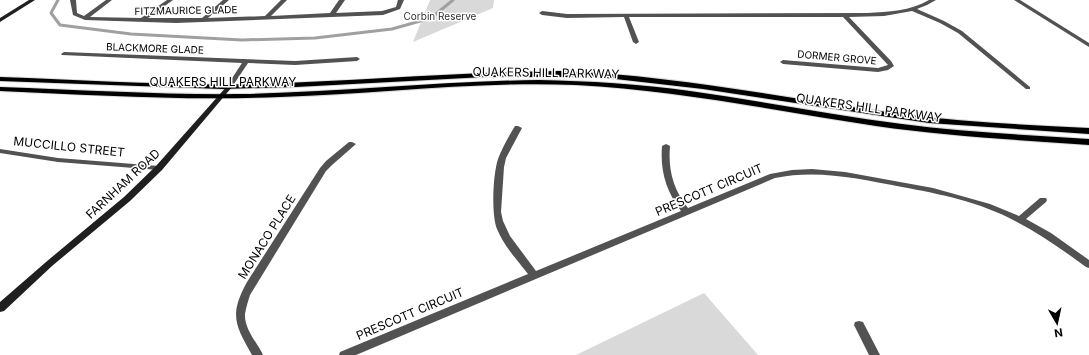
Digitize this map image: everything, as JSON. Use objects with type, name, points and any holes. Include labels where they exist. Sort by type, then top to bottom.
[{"type":"main road","name":"QUAKERS HILL PARKWAY","points":[[0,79],[230,86],[297,85],[436,76],[557,74],[675,82],[913,118],[986,125],[1089,131]]},
{"type":"main road","name":"QUAKERS HILL PARKWAY","points":[[0,89],[222,96],[333,92],[469,83],[586,83],[698,94],[877,123],[940,131],[1089,142]]},
{"type":"street","points":[[0,20],[32,0]]},
{"type":"street","points":[[25,5],[38,0]]},
{"type":"street","points":[[73,0],[75,14],[85,18],[109,0]]},
{"type":"street","points":[[142,20],[170,0]]},
{"type":"street","points":[[203,20],[226,0]]},
{"type":"street","points":[[267,18],[284,0]]},
{"type":"street","points":[[332,15],[342,0]]},
{"type":"street","name":"FITZMAURICE GLADE","points":[[85,18],[203,20],[383,13],[398,8],[401,0]]},
{"type":"street","points":[[542,13],[567,16],[887,14],[912,9],[933,0]]},
{"type":"street","points":[[1017,0],[1089,45]]},
{"type":"street","points":[[912,9],[942,22],[960,32],[1028,88]]},
{"type":"street","name":"DORMER GROVE","points":[[783,62],[878,70],[889,68],[891,66],[889,62],[844,15]]},
{"type":"street","points":[[626,16],[636,42]]},
{"type":"street","name":"BLACKMORE GLADE","points":[[64,54],[291,62],[357,59]]},
{"type":"street","name":"FARNHAM ROAD","points":[[0,308],[49,264],[127,199],[159,168],[222,96],[246,61]]},
{"type":"street","points":[[518,128],[502,158],[497,212],[504,234],[534,275]]},
{"type":"street","name":"MONACO PLACE","points":[[258,355],[243,329],[240,314],[250,285],[323,170],[329,163],[352,144]]},
{"type":"street","points":[[666,146],[664,166],[670,188],[677,201],[687,212]]},
{"type":"street","name":"MUCCILLO STREET","points":[[0,151],[58,160],[159,168]]},
{"type":"street","name":"PRESCOTT CIRCUIT","points":[[344,355],[773,176],[788,172],[812,171],[838,173],[924,189],[963,199],[1020,220],[1043,232],[1089,265]]},
{"type":"street","points":[[1020,220],[1043,200]]},
{"type":"street","points":[[859,325],[875,355]]},
{"type":"green space","name":"Corbin Reserve","points":[[430,0],[494,0],[493,8],[413,42]]},
{"type":"green space","points":[[704,293],[758,355],[576,355]]},
{"type":"waterway","points":[[58,0],[51,13],[60,25],[131,34],[242,40],[315,38],[392,29],[431,18],[453,0]]}]
